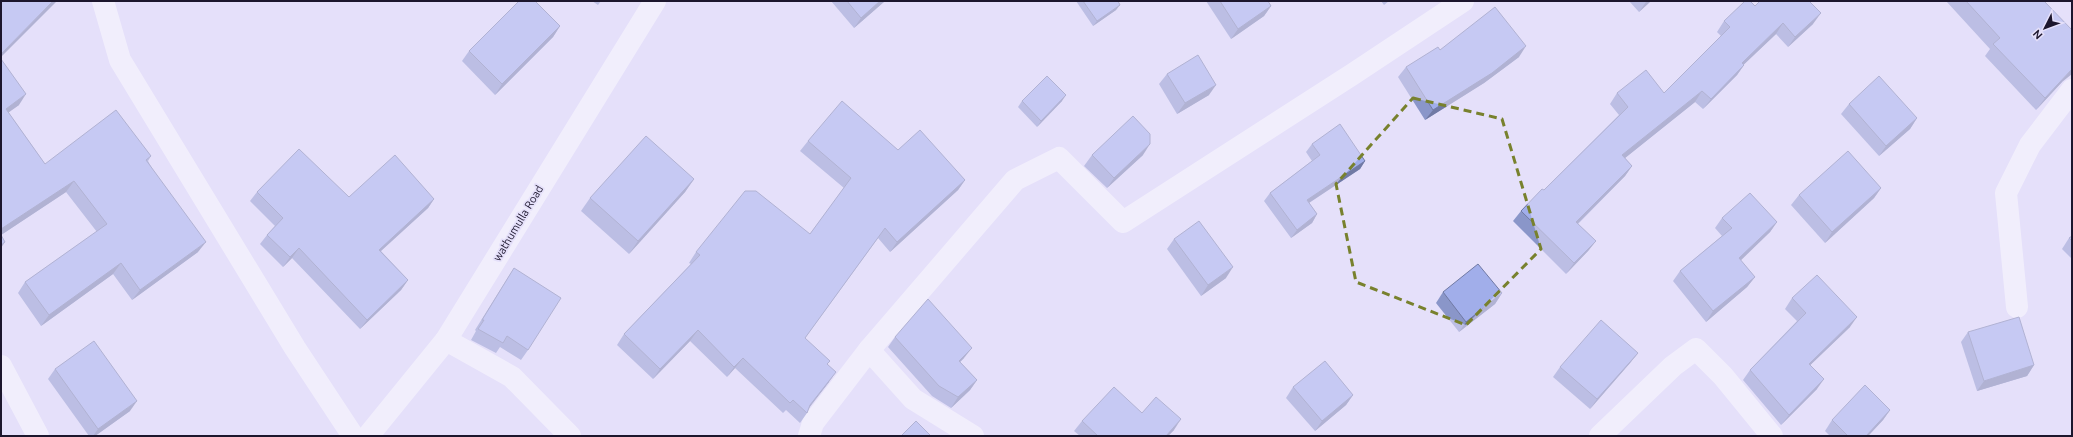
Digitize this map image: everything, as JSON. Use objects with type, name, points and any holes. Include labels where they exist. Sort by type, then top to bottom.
[{"type":"street","points":[[103,1],[120,60],[295,348],[353,436]]},
{"type":"street","name":"wathumulla Road","points":[[368,436],[446,340],[655,1]]},
{"type":"street","points":[[809,436],[812,423],[869,350],[1015,180],[1059,158],[1123,222],[1353,74],[1463,1]]},
{"type":"street","points":[[2016,307],[2006,193],[2030,145],[2072,90]]},
{"type":"street","points":[[446,340],[512,377],[570,436]]},
{"type":"street","points":[[1600,436],[1674,366],[1696,349],[1723,376],[1772,436]]},
{"type":"street","points":[[869,350],[913,399],[973,436]]},
{"type":"street","points":[[1,366],[38,436]]},
{"type":"highlighted area","points":[[1413,98],[1502,119],[1541,249],[1466,325],[1356,282],[1336,184]]},
{"type":"building","points":[[1,1],[53,1],[1,54]]},
{"type":"building","points":[[519,1],[535,1],[560,26],[502,84],[469,51]]},
{"type":"building","points":[[847,1],[880,1],[861,18]]},
{"type":"building","points":[[1083,1],[1118,1],[1120,5],[1097,21]]},
{"type":"building","points":[[1220,1],[1268,1],[1271,6],[1238,29]]},
{"type":"building","points":[[1745,1],[1750,1],[1755,6],[1760,1],[1809,1],[1821,13],[1795,37],[1783,23],[1742,63],[1744,65],[1711,99],[1702,91],[1622,155],[1632,166],[1576,222],[1596,241],[1574,263],[1521,211],[1628,107],[1617,93],[1646,70],[1664,93],[1730,27],[1724,21]]},
{"type":"building","points":[[1966,1],[2044,1],[2072,30],[2072,69],[2045,98],[1993,44],[2000,38]]},
{"type":"building","points":[[1495,7],[1526,46],[1492,73],[1433,110],[1406,67],[1438,47],[1440,50]]},
{"type":"building","points":[[1198,55],[1216,85],[1185,103],[1167,74]]},
{"type":"building","points":[[1,59],[26,94],[6,109],[45,164],[116,110],[151,156],[146,160],[206,242],[140,290],[121,263],[49,315],[25,282],[107,224],[74,181],[1,229]]},
{"type":"building","points":[[1047,76],[1066,95],[1041,121],[1022,101]]},
{"type":"building","points":[[1879,76],[1917,118],[1886,146],[1849,104]]},
{"type":"building","points":[[842,101],[898,150],[920,130],[965,180],[897,242],[885,228],[805,338],[830,361],[827,364],[836,372],[810,405],[807,413],[793,400],[790,403],[743,358],[734,367],[698,330],[660,369],[624,334],[700,255],[696,252],[745,191],[756,191],[810,234],[851,178],[808,141]]},
{"type":"building","points":[[1133,116],[1150,134],[1150,144],[1114,178],[1092,155]]},
{"type":"building","points":[[1340,124],[1365,161],[1307,200],[1317,214],[1297,230],[1270,193],[1320,155],[1312,144]]},
{"type":"building","points":[[646,136],[694,179],[638,241],[590,198]]},
{"type":"building","points":[[299,149],[349,197],[395,155],[434,199],[379,250],[408,280],[367,320],[299,248],[290,257],[267,235],[283,218],[257,192]]},
{"type":"building","points":[[1848,151],[1881,188],[1832,232],[1799,195]]},
{"type":"building","points":[[1750,193],[1777,222],[1739,258],[1755,277],[1713,311],[1680,271],[1732,228],[1722,218]]},
{"type":"building","points":[[1199,221],[1233,267],[1208,285],[1174,239]]},
{"type":"building","points":[[1,235],[5,242],[1,245]]},
{"type":"building","points":[[1478,264],[1502,293],[1466,322],[1443,292]]},
{"type":"building","points":[[514,268],[561,298],[528,350],[507,336],[503,343],[478,329]]},
{"type":"building","points":[[1817,275],[1857,317],[1809,364],[1824,379],[1789,415],[1750,370],[1806,313],[1792,298]]},
{"type":"building","points":[[928,299],[972,348],[959,361],[977,380],[958,397],[939,386],[895,337]]},
{"type":"building","points":[[2019,317],[2034,365],[1984,381],[1968,332]]},
{"type":"building","points":[[1601,320],[1638,353],[1597,399],[1560,367]]},
{"type":"building","points":[[94,341],[137,401],[98,429],[55,369]]},
{"type":"building","points":[[1325,361],[1353,395],[1322,421],[1293,387]]},
{"type":"building","points":[[1865,385],[1890,410],[1866,436],[1848,436],[1832,420]]},
{"type":"building","points":[[1114,387],[1142,413],[1156,397],[1181,419],[1166,436],[1098,436],[1082,421]]},
{"type":"building","points":[[916,421],[931,436],[901,436]]}]
